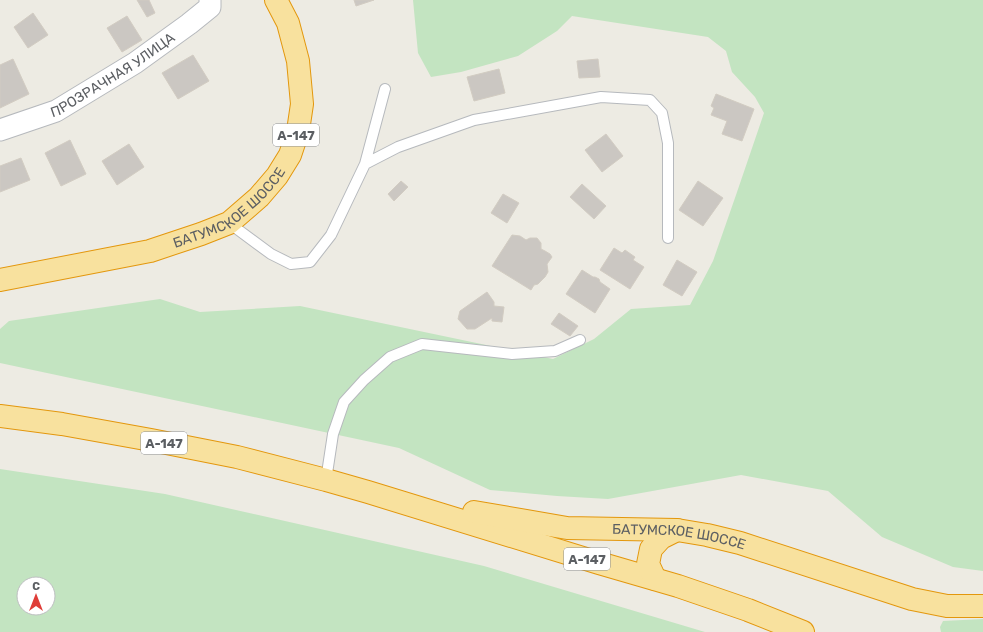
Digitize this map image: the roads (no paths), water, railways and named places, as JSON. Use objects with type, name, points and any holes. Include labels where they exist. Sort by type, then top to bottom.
[{"type":"highway","name":"БАТУМСКОЕ ШОССЕ","points":[[0,280],[150,251],[229,223],[258,197],[277,176],[290,155],[298,131],[302,104],[298,61],[288,23],[276,0]]},
{"type":"highway","name":"БАТУМСКОЕ ШОССЕ","points":[[0,416],[62,424],[151,440],[237,458],[326,480],[678,586],[748,610],[803,632]]},
{"type":"highway","name":"БАТУМСКОЕ ШОССЕ","points":[[368,492],[567,528],[677,530],[707,535],[740,543],[912,599],[947,606],[983,606]]},
{"type":"highway","points":[[655,579],[648,564],[651,549],[661,538],[677,530]]},
{"type":"street","name":"ПРОЗРАЧНАЯ УЛИЦА","points":[[0,130],[56,111],[135,63],[210,7],[210,0]]},
{"type":"lane","points":[[229,223],[271,254],[291,264],[310,262],[330,235],[366,164],[385,88]]},
{"type":"lane","points":[[366,164],[398,147],[474,120],[601,97],[650,100],[662,113],[668,143],[668,238]]},
{"type":"lane","points":[[326,480],[333,434],[344,402],[364,380],[390,356],[422,344],[512,354],[555,350],[580,340]]}]
